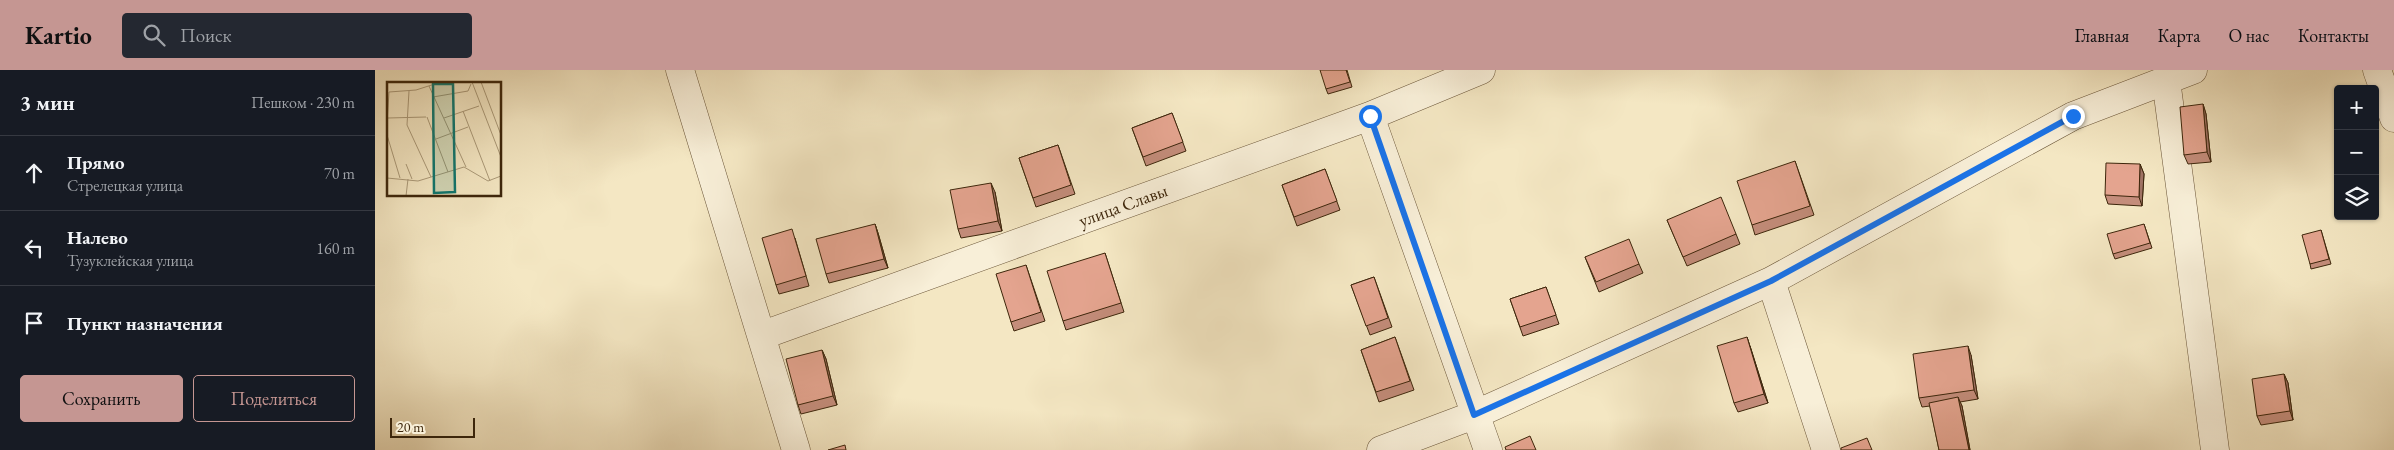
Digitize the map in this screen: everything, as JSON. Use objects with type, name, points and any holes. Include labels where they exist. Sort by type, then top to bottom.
[{"type":"street","points":[[680,70],[763,335],[796,450]]},
{"type":"street","name":"улица Славы","points":[[763,335],[1370,116],[1481,70]]},
{"type":"street","points":[[1381,450],[1474,415],[1771,281],[2073,116],[2193,70]]},
{"type":"street","points":[[2377,70],[2394,118]]},
{"type":"street","points":[[2167,80],[2215,450]]},
{"type":"street","points":[[1370,116],[1474,415],[1488,450]]},
{"type":"street","points":[[1771,281],[1826,450]]},
{"type":"building","points":[[1320,70],[1346,70],[1350,82],[1326,89]]},
{"type":"building","points":[[2203,104],[2207,152],[2184,155],[2180,107]]},
{"type":"building","points":[[1172,113],[1183,142],[1143,157],[1132,128]]},
{"type":"building","points":[[1058,145],[1071,185],[1033,198],[1019,158]]},
{"type":"building","points":[[1795,161],[1810,206],[1752,225],[1737,181]]},
{"type":"building","points":[[2106,163],[2140,164],[2139,197],[2105,195]]},
{"type":"building","points":[[1325,169],[1337,201],[1294,217],[1282,185]]},
{"type":"building","points":[[991,183],[998,221],[958,229],[950,190]]},
{"type":"building","points":[[1721,197],[1736,234],[1683,257],[1667,220]]},
{"type":"building","points":[[875,224],[884,259],[826,274],[816,239]]},
{"type":"building","points":[[2144,224],[2150,243],[2113,254],[2107,234]]},
{"type":"building","points":[[792,229],[806,276],[776,285],[762,238]]},
{"type":"building","points":[[2321,230],[2329,259],[2310,264],[2302,235]]},
{"type":"building","points":[[1629,239],[1639,264],[1596,282],[1585,257]]},
{"type":"building","points":[[1105,253],[1121,303],[1063,321],[1047,271]]},
{"type":"building","points":[[1026,265],[1041,312],[1011,322],[996,274]]},
{"type":"building","points":[[1374,277],[1388,318],[1366,326],[1351,285]]},
{"type":"building","points":[[1546,287],[1556,315],[1520,327],[1510,299]]},
{"type":"building","points":[[1395,337],[1410,381],[1376,392],[1361,350]]},
{"type":"building","points":[[1747,337],[1764,394],[1734,403],[1717,346]]},
{"type":"building","points":[[1968,346],[1974,390],[1919,398],[1913,354]]},
{"type":"building","points":[[822,350],[833,396],[798,405],[786,359]]},
{"type":"building","points":[[2284,374],[2290,411],[2257,416],[2252,379]]},
{"type":"building","points":[[1958,397],[1969,450],[1939,450],[1929,403]]},
{"type":"building","points":[[1530,436],[1536,450],[1506,450],[1505,447]]},
{"type":"building","points":[[1867,438],[1872,450],[1841,450],[1841,448]]},
{"type":"building","points":[[845,445],[846,450],[828,450]]},
{"type":"route","points":[[1370,116],[1474,415],[1771,281],[2073,116]]}]
